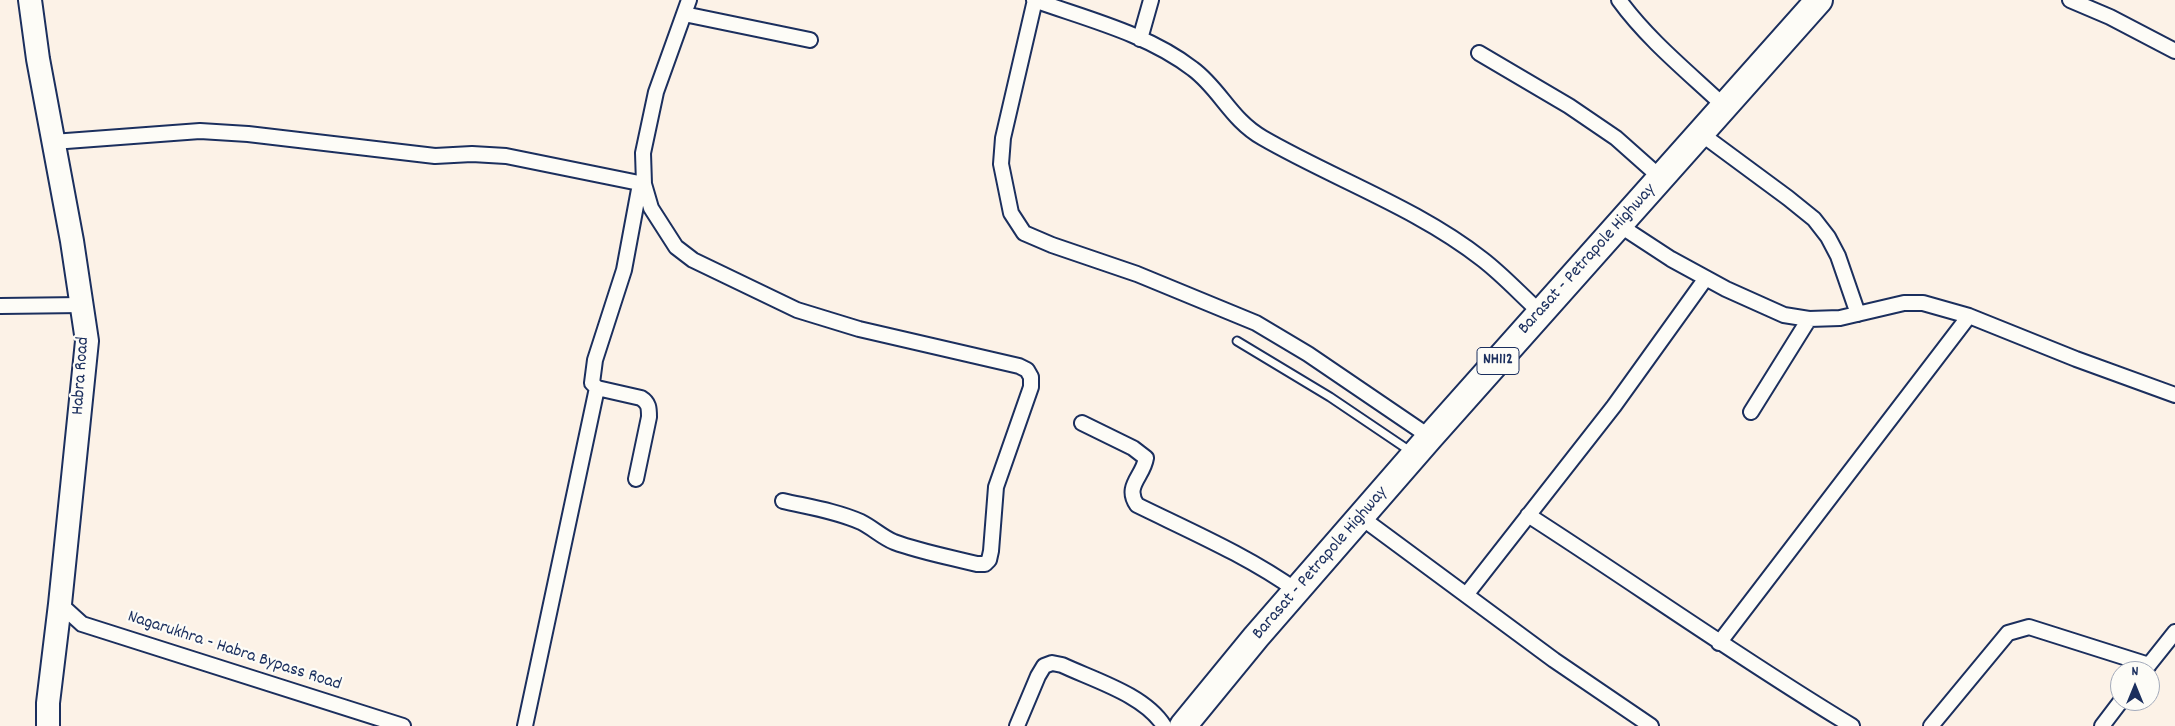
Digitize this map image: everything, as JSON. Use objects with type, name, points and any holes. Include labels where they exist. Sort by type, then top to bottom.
[{"type":"highway","name":"Barasat - Petrapole Highway","points":[[1183,726],[1423,446],[1819,0]]},
{"type":"main road","name":"Habra Road","points":[[30,0],[38,59],[72,241],[87,341],[48,703],[48,726]]},
{"type":"street","points":[[636,479],[649,408],[646,401],[641,398],[597,388],[592,383],[595,360],[624,270],[642,184],[643,153],[656,92],[689,0]]},
{"type":"street","points":[[1423,446],[1308,354],[1256,322],[1138,274],[1052,245],[1024,233],[1011,213],[1001,164],[1006,120],[1034,0],[1140,39],[1172,55],[1195,70],[1236,118],[1262,137],[1424,222],[1482,259],[1541,313]]},
{"type":"street","points":[[1140,39],[1151,0]]},
{"type":"street","points":[[1619,0],[1628,13],[1662,48],[1724,106]]},
{"type":"street","points":[[2070,0],[2110,16],[2175,51]]},
{"type":"street","points":[[684,14],[810,40]]},
{"type":"street","points":[[1479,53],[1569,106],[1616,138],[1661,178]]},
{"type":"street","points":[[53,142],[147,133],[209,131],[435,156],[472,154],[506,156],[642,184]]},
{"type":"street","points":[[1700,133],[1814,219],[1828,237],[1838,256],[1858,314]]},
{"type":"street","points":[[642,184],[651,208],[676,247],[693,260],[797,310],[859,329],[1019,366],[1027,370],[1031,377],[1027,400],[996,486],[991,550],[989,560],[985,564],[976,564],[894,542],[863,523],[783,500]]},
{"type":"street","points":[[1619,225],[1706,278],[1784,315],[1809,319],[1840,318],[1904,303],[1923,302],[1969,316],[2175,395]]},
{"type":"street","points":[[1466,595],[1614,406],[1706,278]]},
{"type":"street","points":[[0,306],[82,305]]},
{"type":"street","points":[[1719,642],[1969,316]]},
{"type":"street","points":[[1752,412],[1809,319]]},
{"type":"street","points":[[526,726],[597,388]]},
{"type":"street","points":[[1082,423],[1133,448],[1146,458],[1145,464],[1132,489],[1132,498],[1137,505],[1234,552],[1297,591]]},
{"type":"street","points":[[1528,515],[1641,588],[1719,642],[1852,726]]},
{"type":"street","points":[[1362,518],[1554,660],[1651,726]]},
{"type":"street","name":"Nagarukhra - Habra Bypass Road","points":[[60,604],[82,624],[403,726]]},
{"type":"street","points":[[56,628],[82,624]]},
{"type":"street","points":[[1931,726],[2008,633],[2017,629],[2029,628],[2126,661]]},
{"type":"street","points":[[2152,661],[2175,632]]},
{"type":"street","points":[[1017,726],[1038,676],[1044,666],[1052,664],[1062,664],[1132,698],[1154,712],[1164,726]]},
{"type":"street","points":[[2102,726],[2113,711]]},
{"type":"lane","points":[[1237,341],[1330,397],[1423,446]]}]
